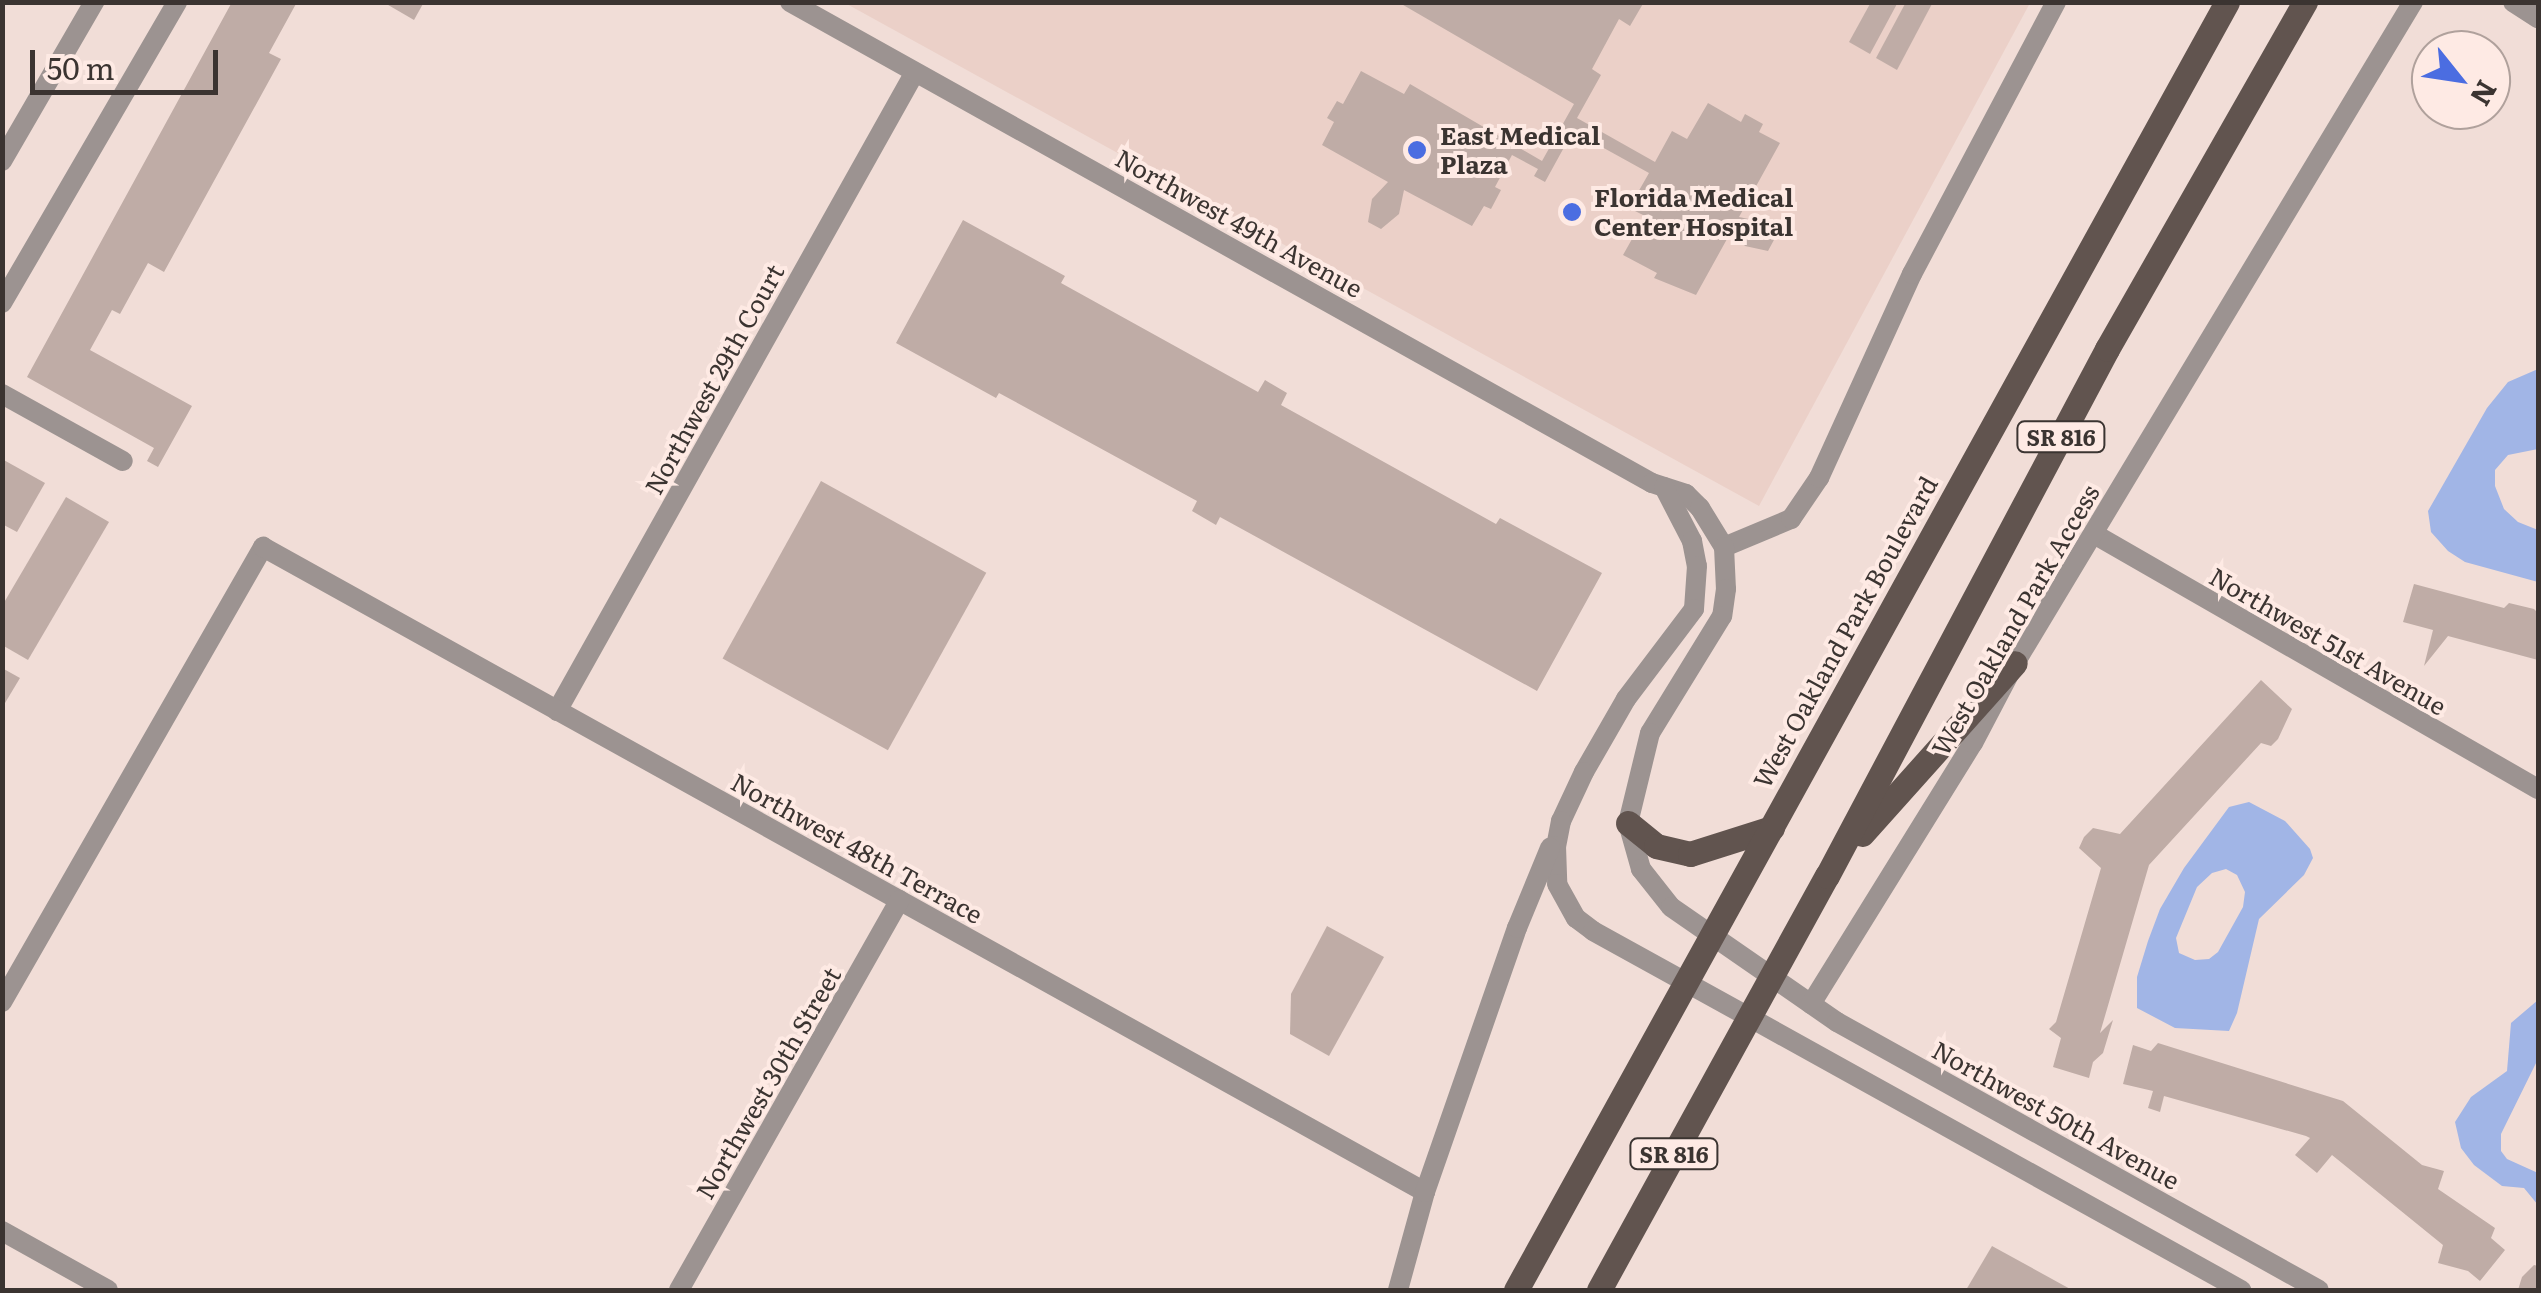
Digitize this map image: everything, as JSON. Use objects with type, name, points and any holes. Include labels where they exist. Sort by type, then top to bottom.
[{"type":"main road","name":"West Oakland Park Boulevard","points":[[1516,1290],[2227,2]]},
{"type":"main road","name":"SR 816","points":[[1599,1290],[1827,876],[2107,350],[2304,2]]},
{"type":"main road","points":[[1827,876],[1907,780],[1978,708],[2014,663]]},
{"type":"main road","points":[[1628,823],[1656,846],[1690,854],[1772,828]]},
{"type":"street","points":[[2,161],[94,2]]},
{"type":"street","points":[[2,303],[177,2]]},
{"type":"street","name":"Northwest 49th Avenue","points":[[790,2],[1664,487],[1686,494],[1700,508],[1724,547]]},
{"type":"street","points":[[1772,977],[1671,907],[1641,868],[1628,823],[1650,733],[1722,616],[1726,589],[1724,547],[1791,518],[1819,478],[1912,274],[2056,2]]},
{"type":"street","name":"West Oakland Park Access","points":[[1811,1004],[1973,743],[2014,663],[2413,2]]},
{"type":"street","points":[[2512,2],[2538,18]]},
{"type":"street","name":"Northwest 29th Court","points":[[557,711],[915,72]]},
{"type":"street","points":[[2,394],[123,461]]},
{"type":"street","points":[[1398,1290],[1425,1192],[1495,992],[1562,821],[1626,699],[1694,609],[1697,566],[1692,542],[1664,487]]},
{"type":"street","name":"Northwest 51st Avenue","points":[[2094,534],[2538,788]]},
{"type":"street","name":"Northwest 48th Terrace","points":[[2,1002],[264,547],[1425,1192]]},
{"type":"street","points":[[1562,821],[1556,846],[1557,884],[1576,918],[1609,942],[2240,1290],[2258,1256]]},
{"type":"street","name":"Northwest 30th Street","points":[[679,1290],[900,900]]},
{"type":"street","name":"Northwest 50th Avenue","points":[[1772,977],[1811,1004],[2319,1290]]},
{"type":"street","points":[[2,1231],[108,1290]]},
{"type":"shaded area","name":"Florida Medical Center Hospital","points":[[845,3],[2030,3],[1759,506]]},
{"type":"water","points":[[2538,369],[2538,449],[2508,455],[2495,470],[2495,486],[2504,509],[2518,522],[2538,530],[2538,582],[2465,562],[2431,532],[2428,511],[2487,408],[2508,382]]},
{"type":"water","points":[[2249,802],[2285,821],[2310,849],[2313,858],[2304,875],[2259,919],[2237,1013],[2229,1031],[2175,1028],[2137,1008],[2137,977],[2160,909],[2184,868],[2229,807]],"holes":[[[2226,869],[2237,875],[2245,892],[2243,907],[2218,952],[2209,959],[2195,960],[2179,953],[2176,938],[2197,887],[2212,873]]]},
{"type":"water","points":[[2538,1000],[2538,1059],[2501,1134],[2501,1151],[2507,1159],[2538,1173],[2538,1205],[2524,1188],[2502,1186],[2474,1165],[2461,1148],[2455,1122],[2471,1097],[2507,1071],[2511,1023]]},
{"type":"building","points":[[232,2],[297,2],[269,53],[281,59],[164,272],[148,263],[120,314],[112,310],[90,350],[192,406],[158,467],[147,461],[154,448],[27,377]]},
{"type":"building","points":[[383,2],[424,2],[414,20]]},
{"type":"building","points":[[1398,2],[1644,2],[1630,26],[1619,19],[1592,69],[1601,75],[1577,118],[1655,162],[1672,131],[1687,139],[1708,103],[1741,122],[1745,114],[1763,124],[1759,132],[1780,143],[1739,217],[1758,221],[1775,238],[1768,251],[1745,246],[1732,230],[1696,295],[1654,278],[1657,273],[1623,255],[1645,216],[1629,208],[1649,173],[1573,131],[1545,182],[1534,176],[1538,169],[1512,155],[1495,187],[1501,190],[1491,209],[1484,206],[1472,226],[1404,190],[1399,214],[1381,229],[1368,222],[1372,199],[1388,182],[1322,145],[1334,122],[1327,118],[1337,101],[1343,104],[1361,71],[1404,94],[1410,84],[1542,161],[1574,104]]},
{"type":"building","points":[[1871,2],[1898,2],[1870,54],[1849,42]]},
{"type":"building","points":[[1906,2],[1933,2],[1897,70],[1876,58]]},
{"type":"building","points":[[963,220],[1065,276],[1061,283],[1258,392],[1265,380],[1287,393],[1281,405],[1496,524],[1500,518],[1602,573],[1537,691],[1220,517],[1216,525],[1192,511],[1197,501],[999,393],[996,398],[896,343]]},
{"type":"building","points":[[2,459],[45,483],[17,532],[2,524]]},
{"type":"building","points":[[821,481],[986,573],[888,750],[723,659]]},
{"type":"building","points":[[66,497],[109,522],[28,660],[2,645],[2,606]]},
{"type":"building","points":[[2414,584],[2504,608],[2509,603],[2534,609],[2538,613],[2538,660],[2448,636],[2424,666],[2433,630],[2403,622]]},
{"type":"building","points":[[2,668],[20,678],[2,708]]},
{"type":"building","points":[[2261,680],[2292,709],[2278,739],[2271,746],[2261,743],[2149,865],[2100,1033],[2113,1020],[2103,1053],[2093,1062],[2089,1078],[2053,1067],[2061,1038],[2049,1029],[2056,1022],[2101,868],[2079,848],[2084,837],[2093,828],[2120,834]]},
{"type":"building","points":[[1327,926],[1384,957],[1329,1056],[1290,1034],[1291,994]]},
{"type":"building","points":[[2158,1043],[2343,1101],[2422,1165],[2444,1171],[2438,1189],[2495,1228],[2491,1238],[2505,1250],[2480,1281],[2468,1271],[2438,1263],[2443,1245],[2332,1155],[2317,1173],[2295,1155],[2310,1138],[2164,1096],[2160,1112],[2148,1108],[2153,1091],[2123,1084],[2133,1045],[2151,1051]]},
{"type":"building","points":[[1992,1246],[2072,1290],[1966,1290]]},
{"type":"building","points":[[2534,1265],[2538,1266],[2538,1290],[2518,1290],[2522,1277]]},
{"type":"place","name":"East Medical Plaza","points":[[1417,150]]},
{"type":"place","name":"Florida Medical Center Hospital","points":[[1572,212]]}]
